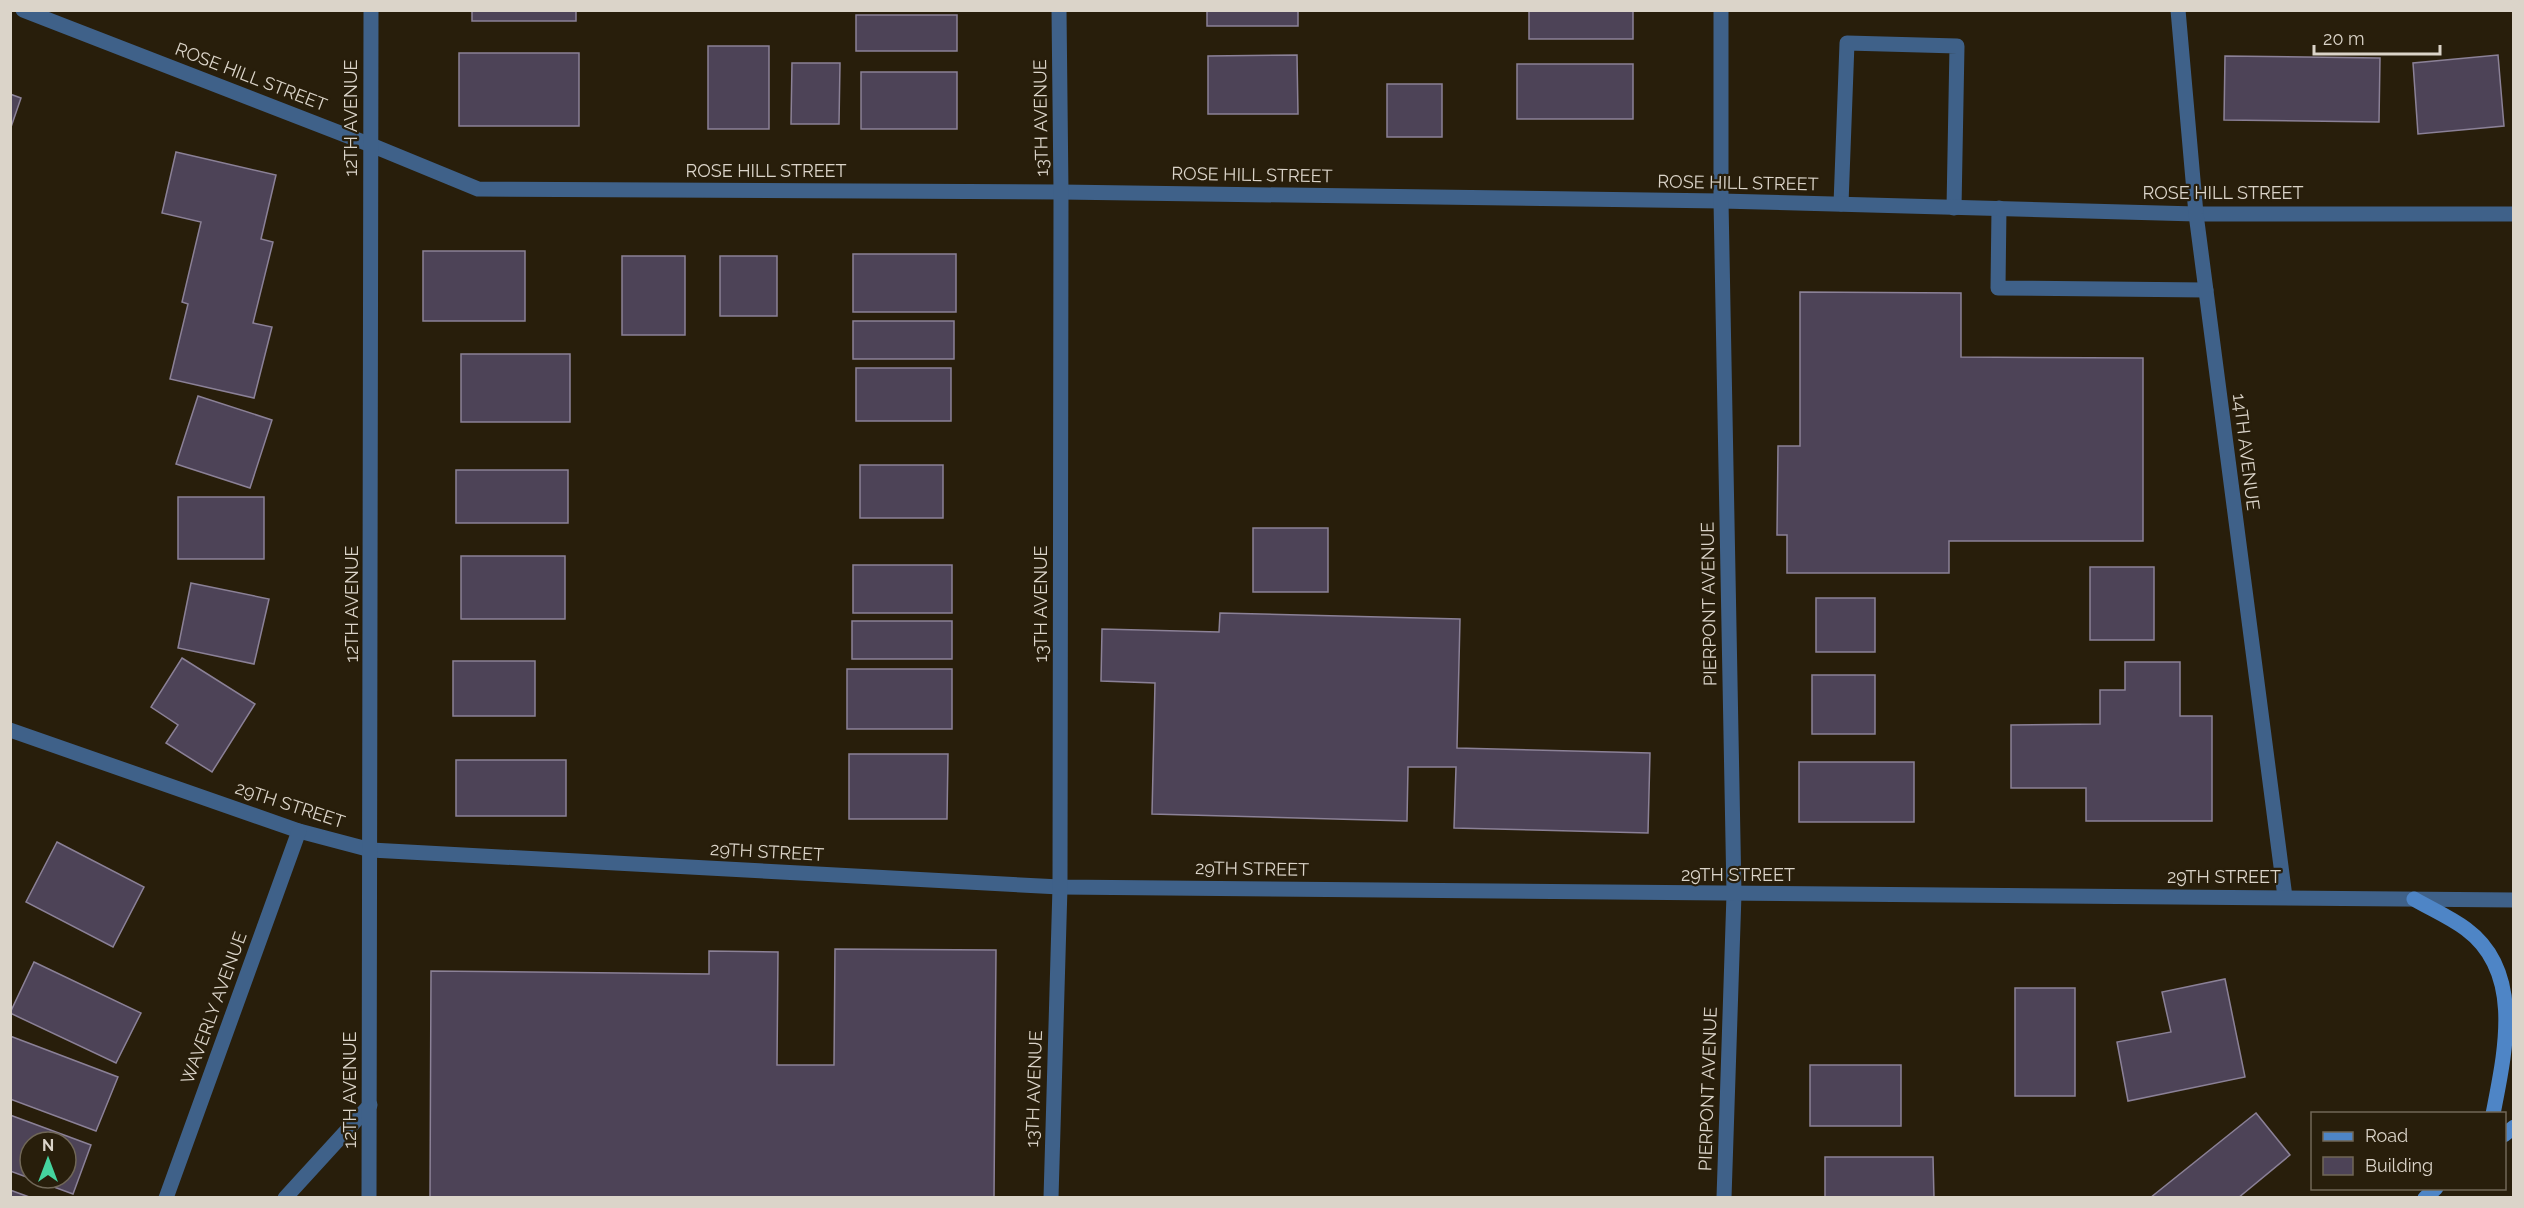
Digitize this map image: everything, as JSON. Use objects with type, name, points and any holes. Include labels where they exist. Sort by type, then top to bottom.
[{"type":"main road","points":[[2414,899],[2467,929],[2496,960],[2506,1004],[2507,1041],[2493,1112]]},
{"type":"street","name":"ROSE HILL STREET","points":[[23,10],[478,189],[1061,192],[1721,201],[2196,214],[2514,214]]},
{"type":"street","name":"12TH AVENUE","points":[[369,1197],[371,10]]},
{"type":"street","name":"13TH AVENUE","points":[[1050,1197],[1060,887],[1059,10]]},
{"type":"street","name":"PIERPONT AVENUE","points":[[1721,10],[1721,201],[1734,894],[1724,1197]]},
{"type":"street","name":"14TH AVENUE","points":[[2178,10],[2196,214],[2285,897]]},
{"type":"street","points":[[1841,204],[1847,43],[1957,46],[1954,208]]},
{"type":"street","points":[[1999,208],[1998,288],[2206,290]]},
{"type":"street","name":"29TH STREET","points":[[10,730],[299,831],[371,850],[1060,887],[2514,900]]},
{"type":"street","name":"WAVERLY AVENUE","points":[[166,1197],[299,831]]},
{"type":"street","points":[[285,1197],[370,1105]]},
{"type":"building","points":[[472,10],[576,10],[576,21],[472,21]]},
{"type":"building","points":[[1207,10],[1298,10],[1298,26],[1207,26]]},
{"type":"building","points":[[1529,10],[1633,10],[1633,39],[1529,39]]},
{"type":"building","points":[[856,15],[957,15],[957,51],[856,51]]},
{"type":"building","points":[[708,46],[769,46],[769,129],[708,129]]},
{"type":"building","points":[[459,53],[579,53],[579,126],[459,126]]},
{"type":"building","points":[[1297,55],[1298,114],[1208,114],[1208,56]]},
{"type":"building","points":[[2498,55],[2504,126],[2418,134],[2413,63]]},
{"type":"building","points":[[2225,56],[2380,58],[2379,122],[2224,120]]},
{"type":"building","points":[[792,63],[840,63],[839,124],[791,124]]},
{"type":"building","points":[[1517,64],[1633,64],[1633,119],[1517,119]]},
{"type":"building","points":[[861,72],[957,72],[957,129],[861,129]]},
{"type":"building","points":[[1387,84],[1442,84],[1442,137],[1387,137]]},
{"type":"building","points":[[10,94],[21,98],[10,130]]},
{"type":"building","points":[[176,152],[276,175],[261,239],[273,242],[253,323],[272,327],[254,398],[170,379],[188,304],[182,302],[201,222],[162,213]]},
{"type":"building","points":[[423,251],[525,251],[525,321],[423,321]]},
{"type":"building","points":[[853,254],[956,254],[956,312],[853,312]]},
{"type":"building","points":[[622,256],[685,256],[685,335],[622,335]]},
{"type":"building","points":[[720,256],[777,256],[777,316],[720,316]]},
{"type":"building","points":[[1800,292],[1961,293],[1961,357],[2143,358],[2143,541],[1949,541],[1949,573],[1787,573],[1787,535],[1777,535],[1778,446],[1800,446]]},
{"type":"building","points":[[853,321],[954,321],[954,359],[853,359]]},
{"type":"building","points":[[461,354],[570,354],[570,422],[461,422]]},
{"type":"building","points":[[856,368],[951,368],[951,421],[856,421]]},
{"type":"building","points":[[198,396],[272,420],[250,488],[176,464]]},
{"type":"building","points":[[860,465],[943,465],[943,518],[860,518]]},
{"type":"building","points":[[456,470],[568,470],[568,523],[456,523]]},
{"type":"building","points":[[178,497],[264,497],[264,559],[178,559]]},
{"type":"building","points":[[1253,528],[1328,528],[1328,592],[1253,592]]},
{"type":"building","points":[[461,556],[565,556],[565,619],[461,619]]},
{"type":"building","points":[[853,565],[952,565],[952,613],[853,613]]},
{"type":"building","points":[[2090,567],[2154,567],[2154,640],[2090,640]]},
{"type":"building","points":[[191,583],[269,599],[254,664],[178,648]]},
{"type":"building","points":[[1816,598],[1875,598],[1875,652],[1816,652]]},
{"type":"building","points":[[1220,613],[1460,619],[1457,748],[1650,753],[1648,833],[1454,828],[1456,767],[1408,767],[1407,821],[1152,814],[1155,683],[1101,681],[1102,629],[1219,632]]},
{"type":"building","points":[[852,621],[952,621],[952,659],[852,659]]},
{"type":"building","points":[[182,658],[255,704],[212,772],[166,743],[178,725],[151,707]]},
{"type":"building","points":[[453,661],[535,661],[535,716],[453,716]]},
{"type":"building","points":[[2125,662],[2180,662],[2180,716],[2212,716],[2212,821],[2086,821],[2086,788],[2011,788],[2011,725],[2100,724],[2100,690],[2125,690]]},
{"type":"building","points":[[847,669],[952,669],[952,729],[847,729]]},
{"type":"building","points":[[1812,675],[1875,675],[1875,734],[1812,734]]},
{"type":"building","points":[[849,754],[948,754],[947,819],[849,819]]},
{"type":"building","points":[[456,760],[566,760],[566,816],[456,816]]},
{"type":"building","points":[[1799,762],[1914,762],[1914,822],[1799,822]]},
{"type":"building","points":[[57,842],[144,887],[113,947],[26,902]]},
{"type":"building","points":[[835,949],[996,950],[994,1198],[430,1198],[431,971],[709,974],[709,951],[778,952],[777,1065],[834,1065]]},
{"type":"building","points":[[34,962],[141,1013],[116,1063],[10,1013]]},
{"type":"building","points":[[2225,979],[2245,1077],[2128,1101],[2117,1042],[2171,1032],[2162,992]]},
{"type":"building","points":[[2015,988],[2075,988],[2075,1096],[2015,1096]]},
{"type":"building","points":[[10,1036],[118,1077],[96,1131],[10,1099]]},
{"type":"building","points":[[1810,1065],[1901,1065],[1901,1126],[1810,1126]]},
{"type":"building","points":[[2256,1113],[2290,1155],[2238,1198],[2150,1198]]},
{"type":"building","points":[[10,1115],[50,1130],[18,1130],[18,1174],[10,1171]]},
{"type":"building","points":[[78,1140],[91,1145],[78,1180]]},
{"type":"building","points":[[1825,1157],[1933,1157],[1934,1198],[1825,1198]]},
{"type":"building","points":[[10,1190],[32,1198],[10,1198]]},
{"type":"building","points":[[62,1190],[74,1190],[73,1194]]}]
